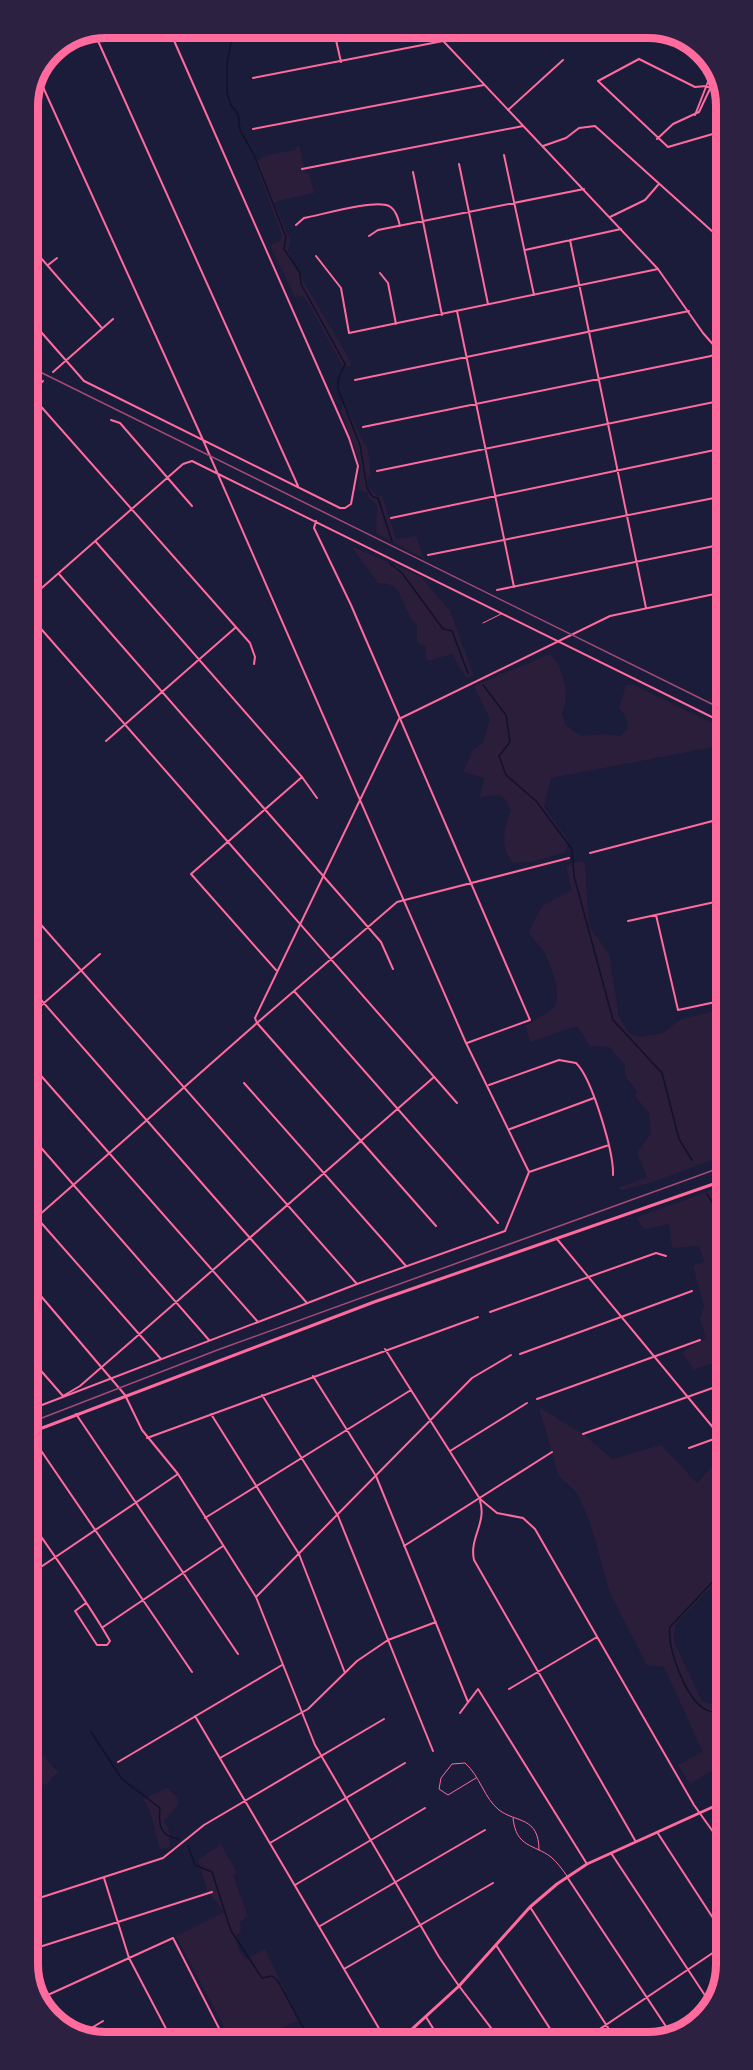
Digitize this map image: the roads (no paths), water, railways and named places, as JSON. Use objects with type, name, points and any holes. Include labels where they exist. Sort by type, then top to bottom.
[{"type":"main road","points":[[38,1429],[374,1302],[716,1183]]},
{"type":"main road","points":[[410,2032],[459,1986],[530,1907],[567,1877],[587,1864],[716,1805]]},
{"type":"street","points":[[38,328],[84,381],[299,488],[345,508],[351,504],[358,466],[349,438],[173,38]]},
{"type":"street","points":[[335,38],[340,62]]},
{"type":"street","points":[[440,38],[658,269],[716,349]]},
{"type":"street","points":[[97,39],[299,488]]},
{"type":"street","points":[[254,78],[443,41]]},
{"type":"street","points":[[713,90],[706,86],[696,87],[639,59],[600,78],[598,84],[666,146],[672,148],[716,133]]},
{"type":"street","points":[[508,110],[563,60]]},
{"type":"street","points":[[694,115],[709,78]]},
{"type":"street","points":[[38,1406],[357,1284],[506,1231],[529,1172],[489,1085],[466,1043],[203,440],[41,84]]},
{"type":"street","points":[[657,139],[673,124],[699,112],[712,84]]},
{"type":"street","points":[[253,129],[484,85]]},
{"type":"street","points":[[302,169],[523,126]]},
{"type":"street","points":[[543,146],[566,138],[579,128],[595,126],[716,235]]},
{"type":"street","points":[[504,155],[534,295]]},
{"type":"street","points":[[459,164],[488,304]]},
{"type":"street","points":[[413,172],[442,315]]},
{"type":"street","points":[[610,217],[645,200],[658,185]]},
{"type":"street","points":[[369,236],[378,230],[584,189]]},
{"type":"street","points":[[296,225],[304,218],[377,204],[390,207],[396,212],[400,226]]},
{"type":"street","points":[[525,250],[621,229]]},
{"type":"street","points":[[570,240],[646,608]]},
{"type":"street","points":[[38,255],[102,328]]},
{"type":"street","points":[[316,256],[341,288],[349,333],[658,269]]},
{"type":"street","points":[[48,266],[57,258]]},
{"type":"street","points":[[380,273],[386,277],[388,283],[396,324]]},
{"type":"street","points":[[457,311],[514,587]]},
{"type":"street","points":[[355,380],[688,311]]},
{"type":"street","points":[[53,372],[113,319]]},
{"type":"street","points":[[363,427],[716,353]]},
{"type":"street","points":[[38,385],[43,381]]},
{"type":"street","points":[[377,471],[716,402]]},
{"type":"street","points":[[38,405],[250,643],[255,657],[254,664]]},
{"type":"street","points":[[111,420],[120,423],[192,506]]},
{"type":"street","points":[[391,518],[716,450]]},
{"type":"street","points":[[38,592],[168,477],[190,461],[215,470],[716,719]]},
{"type":"street","points":[[428,555],[716,498]]},
{"type":"street","points":[[316,521],[314,528],[530,1020],[466,1043]]},
{"type":"street","points":[[95,542],[302,777],[317,798]]},
{"type":"street","points":[[498,590],[716,546]]},
{"type":"street","points":[[59,574],[381,942],[393,969]]},
{"type":"street","points":[[436,1226],[257,1023],[255,1018],[276,970],[399,719],[470,682],[610,616],[716,594]]},
{"type":"street","points":[[38,625],[457,1103]]},
{"type":"street","points":[[106,741],[236,627]]},
{"type":"street","points":[[276,970],[191,874],[302,777]]},
{"type":"street","points":[[590,853],[716,820]]},
{"type":"street","points":[[38,1215],[397,902],[569,858]]},
{"type":"street","points":[[628,921],[716,902]]},
{"type":"street","points":[[656,915],[678,1010],[716,1002]]},
{"type":"street","points":[[38,921],[357,1284]]},
{"type":"street","points":[[38,1008],[100,954]]},
{"type":"street","points":[[294,991],[498,1223]]},
{"type":"street","points":[[38,996],[307,1303]]},
{"type":"street","points":[[489,1085],[559,1060],[568,1060],[582,1068],[609,1145],[613,1175]]},
{"type":"street","points":[[38,1072],[258,1322]]},
{"type":"street","points":[[63,1396],[80,1386],[434,1077]]},
{"type":"street","points":[[244,1083],[406,1266]]},
{"type":"street","points":[[510,1129],[594,1098]]},
{"type":"street","points":[[38,1145],[209,1340]]},
{"type":"street","points":[[529,1172],[609,1145]]},
{"type":"street","points":[[38,1219],[161,1359]]},
{"type":"street","points":[[557,1239],[716,1428]]},
{"type":"street","points":[[490,1312],[656,1253],[666,1256]]},
{"type":"street","points":[[520,1354],[692,1291]]},
{"type":"street","points":[[38,1292],[125,1395],[147,1438],[178,1474],[255,1597],[321,1756],[420,1924],[459,1986],[494,2032]]},
{"type":"street","points":[[147,1438],[478,1317]]},
{"type":"street","points":[[537,1399],[700,1340]]},
{"type":"street","points":[[385,1350],[480,1499],[484,1512],[473,1542],[474,1560],[636,1842]]},
{"type":"street","points":[[255,1597],[338,1516],[472,1378],[511,1354]]},
{"type":"street","points":[[38,1367],[63,1396]]},
{"type":"street","points":[[313,1376],[376,1476],[468,1702]]},
{"type":"street","points":[[583,1434],[716,1387]]},
{"type":"street","points":[[205,1518],[411,1390]]},
{"type":"street","points":[[262,1395],[338,1516],[433,1750]]},
{"type":"street","points":[[450,1451],[527,1403]]},
{"type":"street","points":[[76,1414],[238,1654]]},
{"type":"street","points":[[211,1414],[299,1554],[345,1673]]},
{"type":"street","points":[[689,1448],[716,1438]]},
{"type":"street","points":[[38,1446],[192,1672]]},
{"type":"street","points":[[404,1546],[552,1452]]},
{"type":"street","points":[[38,1569],[178,1474]]},
{"type":"street","points":[[480,1499],[497,1513],[516,1515],[530,1522],[694,1805],[716,1835]]},
{"type":"street","points":[[38,1532],[86,1603],[110,1642],[101,1646],[97,1645],[75,1611],[86,1603]]},
{"type":"street","points":[[102,1628],[223,1546]]},
{"type":"street","points":[[220,1758],[308,1709],[357,1661],[388,1640],[436,1622]]},
{"type":"street","points":[[509,1689],[597,1637]]},
{"type":"street","points":[[118,1762],[282,1665]]},
{"type":"street","points":[[460,1713],[478,1689],[587,1864]]},
{"type":"street","points":[[195,1716],[381,2032]]},
{"type":"street","points":[[38,1899],[163,1858],[204,1825],[384,1719]]},
{"type":"street","points":[[270,1843],[405,1763]]},
{"type":"street","points":[[295,1885],[425,1808]]},
{"type":"street","points":[[320,1926],[485,1830]]},
{"type":"street","points":[[657,1832],[716,1923]]},
{"type":"street","points":[[611,1853],[707,1998]]},
{"type":"street","points":[[567,1877],[668,2029]]},
{"type":"street","points":[[104,1878],[129,1958],[166,2032]]},
{"type":"street","points":[[344,1969],[493,1883]]},
{"type":"street","points":[[38,1947],[212,1892]]},
{"type":"street","points":[[530,1907],[611,2032]]},
{"type":"street","points":[[46,1996],[173,1938],[221,2032]]},
{"type":"street","points":[[496,1945],[552,2032]]},
{"type":"street","points":[[596,2032],[716,1951]]},
{"type":"street","points":[[426,2017],[435,2032]]},
{"type":"street","points":[[88,2030],[103,2021]]},
{"type":"lane","points":[[483,623],[502,613]]},
{"type":"lane","points":[[476,1778],[448,1795],[439,1789],[441,1778],[457,1762],[465,1763],[476,1778],[499,1810],[527,1823],[538,1839],[539,1850]]},
{"type":"lane","points":[[513,1816],[515,1829],[522,1839],[534,1850],[539,1850],[552,1858],[567,1877]]},
{"type":"waterway","points":[[232,38],[227,64],[227,93],[231,105],[238,114],[240,130],[254,155],[286,237],[284,249],[300,273],[301,284],[345,364],[338,380],[338,389],[360,445],[367,488],[373,497],[378,498],[392,541]]},
{"type":"waterway","points":[[389,563],[402,573],[443,629],[452,631],[468,673]]},
{"type":"waterway","points":[[483,685],[506,715],[510,742],[499,756],[506,775],[536,801],[572,849],[574,876],[613,1020],[662,1073],[679,1139],[692,1160]]},
{"type":"waterway","points":[[707,1194],[716,1208]]},
{"type":"waterway","points":[[716,1578],[670,1627],[671,1647],[684,1683],[696,1702],[716,1713]]},
{"type":"waterway","points":[[91,1732],[122,1779],[160,1808],[160,1825],[165,1833],[179,1839]]},
{"type":"waterway","points":[[188,1846],[195,1865],[212,1872],[231,1931],[262,1978],[272,1976],[278,1981],[306,2032]]},
{"type":"railway","points":[[38,371],[716,706]]},
{"type":"railway","points":[[38,1420],[220,1349],[716,1169]]}]
